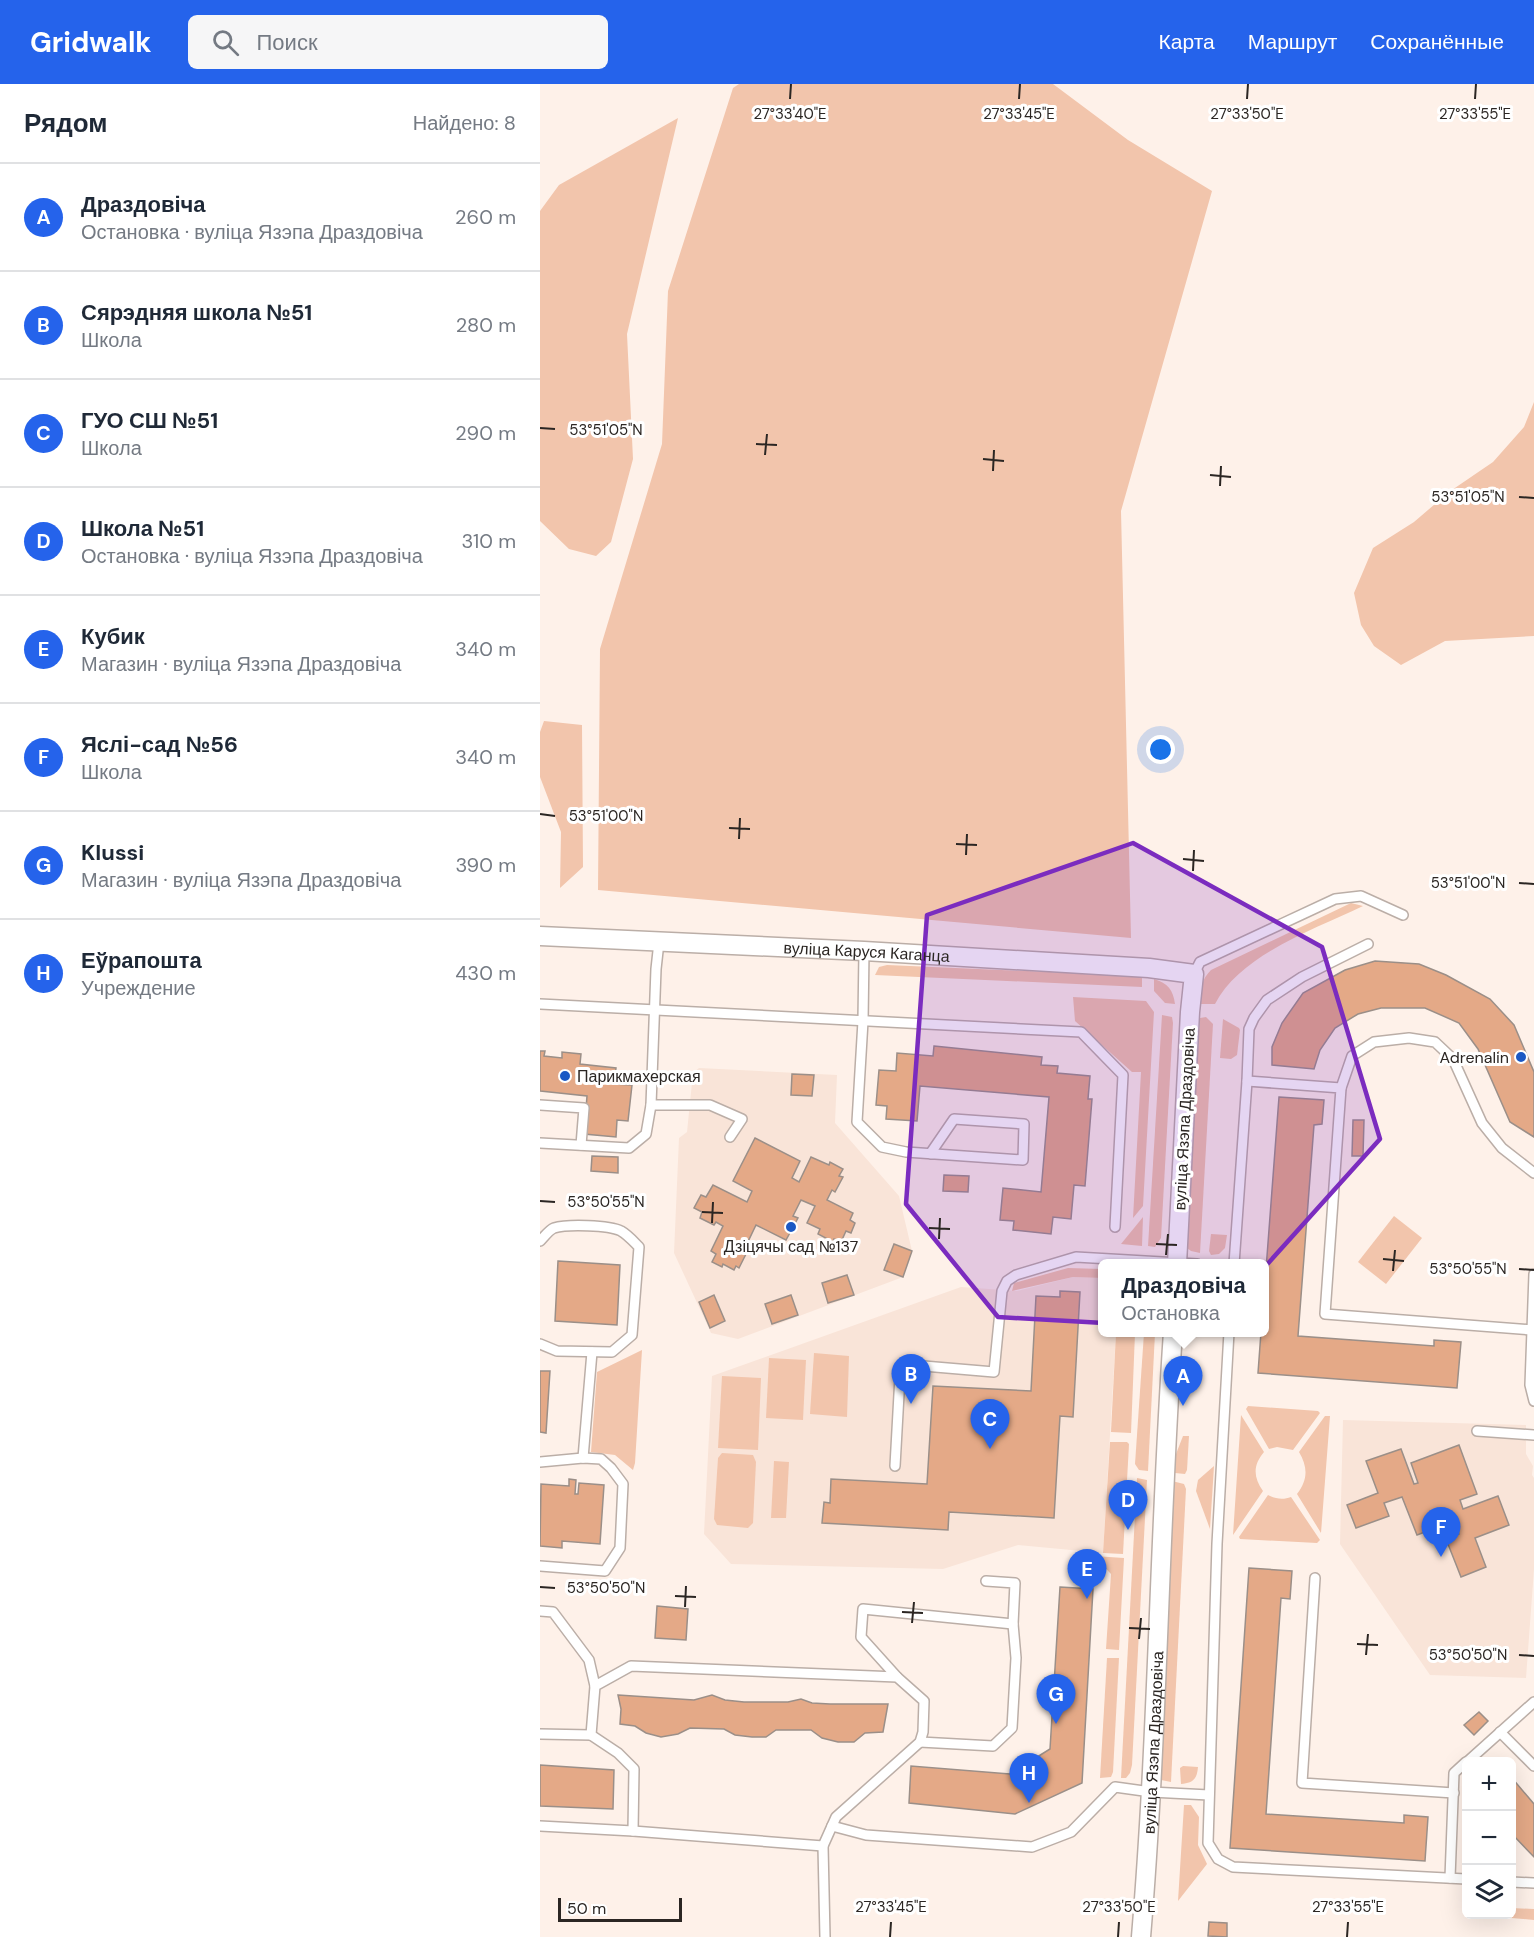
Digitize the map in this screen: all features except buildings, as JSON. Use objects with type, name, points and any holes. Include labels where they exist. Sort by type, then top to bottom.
[{"type":"street","name":"вуліца Каруся Каганца","points":[[540,936],[864,951],[1149,968],[1194,974]]},
{"type":"street","name":"вуліца Язэпа Драздовіча","points":[[1177,1259],[1194,974]]},
{"type":"street","name":"вуліца Язэпа Драздовіча","points":[[1141,1937],[1151,1792],[1164,1476],[1173,1337]]},
{"type":"lane","points":[[1194,974],[1200,962],[1335,899],[1361,896],[1403,915]]},
{"type":"lane","points":[[540,1143],[629,1148],[645,1134],[651,1105],[659,942]]},
{"type":"lane","points":[[1233,1259],[1249,1029],[1254,1017],[1267,1000],[1302,977],[1368,944]]},
{"type":"lane","points":[[864,951],[863,1021],[857,1122],[882,1147],[906,1152],[930,1154],[1023,1160],[1024,1124],[954,1119],[930,1154]]},
{"type":"lane","points":[[540,1004],[1081,1032],[1123,1075],[1115,1227]]},
{"type":"lane","points":[[1532,1330],[1325,1314],[1341,1088],[1352,1056],[1374,1042],[1409,1038],[1435,1042],[1453,1059],[1482,1123],[1502,1148],[1534,1173]]},
{"type":"lane","points":[[1247,1081],[1341,1088]]},
{"type":"lane","points":[[540,1105],[584,1108],[581,1145]]},
{"type":"lane","points":[[651,1105],[710,1105],[742,1119],[730,1137]]},
{"type":"lane","points":[[540,1241],[553,1228],[602,1227],[619,1230],[639,1247],[632,1335],[612,1352],[557,1351],[540,1344]]},
{"type":"lane","points":[[895,1466],[900,1376],[912,1365],[994,1372],[1002,1291],[1007,1281],[1016,1275],[1076,1257],[1116,1259]]},
{"type":"lane","points":[[1534,1274],[1530,1385],[1534,1401]]},
{"type":"lane","points":[[1229,1337],[1217,1544],[1208,1843],[1218,1858],[1233,1867],[1462,1879]]},
{"type":"lane","points":[[583,1458],[592,1352]]},
{"type":"lane","points":[[1477,1431],[1534,1435]]},
{"type":"lane","points":[[540,1462],[583,1458],[601,1459],[623,1484],[620,1548],[605,1571],[540,1566]]},
{"type":"lane","points":[[1315,1578],[1302,1783],[1454,1793]]},
{"type":"lane","points":[[920,1742],[993,1746],[1012,1728],[1016,1658],[1012,1624],[1015,1583],[986,1581]]},
{"type":"lane","points":[[825,1937],[823,1846],[836,1817],[920,1742],[923,1732],[924,1701],[897,1677],[861,1637],[863,1609],[1012,1624]]},
{"type":"lane","points":[[540,1611],[553,1612],[589,1660],[595,1686],[591,1735]]},
{"type":"lane","points":[[595,1686],[631,1666],[897,1677]]},
{"type":"lane","points":[[1472,1757],[1534,1702]]},
{"type":"lane","points":[[1500,1732],[1534,1766]]},
{"type":"lane","points":[[540,1734],[591,1735],[618,1753],[634,1769],[633,1831]]},
{"type":"lane","points":[[1450,1878],[1454,1773],[1462,1766]]},
{"type":"lane","points":[[832,1826],[867,1835],[1032,1847],[1071,1832],[1115,1787],[1151,1792],[1209,1795]]},
{"type":"lane","points":[[540,1826],[823,1846]]},
{"type":"lane","points":[[1516,1882],[1534,1883]]},
{"type":"highlighted area","points":[[1133,843],[1322,947],[1380,1139],[1209,1329],[998,1317],[906,1204],[927,915]]},
{"type":"shaded area","points":[[739,84],[1053,84],[1128,140],[1212,191],[1121,511],[1131,938],[598,890],[600,649],[662,444],[668,291],[733,88]]},
{"type":"shaded area","points":[[678,118],[627,334],[633,459],[611,542],[596,556],[569,549],[540,521],[540,211],[559,185]]},
{"type":"shaded area","points":[[1534,402],[1534,636],[1445,641],[1401,665],[1374,646],[1361,625],[1354,593],[1373,548],[1414,522],[1449,492],[1493,462],[1524,427]]},
{"type":"shaded area","points":[[544,721],[582,725],[583,867],[560,888],[561,832],[540,777],[540,732]]},
{"type":"shaded area","points":[[1351,903],[1363,906],[1280,945],[1242,971],[1215,1004],[1201,1004],[1203,982],[1211,970]]},
{"type":"shaded area","points":[[887,965],[1142,976],[1142,987],[875,975],[879,967]]},
{"type":"shaded area","points":[[1154,979],[1169,988],[1175,1004],[1165,1003],[1154,991]]},
{"type":"shaded area","points":[[1073,997],[1146,1001],[1154,1012],[1143,1206],[1133,1218],[1141,1072],[1132,1072],[1075,1021]]},
{"type":"shaded area","points":[[1162,1015],[1172,1017],[1173,1023],[1161,1238],[1155,1247],[1148,1246]]},
{"type":"shaded area","points":[[1206,1017],[1213,1024],[1200,1253],[1187,1248],[1186,1232],[1200,1018]]},
{"type":"shaded area","points":[[1223,1019],[1240,1030],[1237,1055],[1231,1059],[1220,1058]]},
{"type":"shaded area","name":"Дзіцячы сад №137","points":[[699,1068],[837,1075],[835,1123],[899,1196],[912,1251],[903,1277],[738,1339],[711,1333],[674,1253],[679,1138],[687,1132],[693,1073]]},
{"type":"shaded area","points":[[1394,1216],[1422,1238],[1386,1284],[1358,1262]]},
{"type":"shaded area","points":[[1143,1217],[1142,1246],[1121,1244]]},
{"type":"shaded area","points":[[1211,1234],[1227,1235],[1225,1248],[1219,1254],[1211,1255],[1209,1251]]},
{"type":"shaded area","points":[[1068,1268],[1098,1269],[1098,1278],[1073,1277],[1012,1291],[1014,1283]]},
{"type":"shaded area","points":[[1073,1277],[1098,1278],[1098,1337],[1116,1337],[1103,1553],[1018,1545],[943,1569],[731,1564],[704,1534],[712,1376],[961,1287],[1017,1291]]},
{"type":"shaded area","points":[[1116,1337],[1135,1337],[1131,1433],[1111,1432]]},
{"type":"shaded area","points":[[1144,1337],[1155,1337],[1148,1471],[1139,1470],[1135,1464]]},
{"type":"shaded area","points":[[642,1350],[633,1470],[615,1455],[591,1452],[597,1372]]},
{"type":"shaded area","points":[[814,1353],[849,1356],[847,1417],[810,1414]]},
{"type":"shaded area","points":[[769,1358],[806,1360],[803,1420],[766,1418]]},
{"type":"shaded area","points":[[722,1376],[761,1378],[758,1450],[718,1448]]},
{"type":"shaded area","points":[[1248,1406],[1320,1413],[1293,1450],[1277,1447],[1269,1449],[1246,1409]]},
{"type":"shaded area","points":[[1241,1415],[1264,1452],[1256,1466],[1257,1481],[1263,1491],[1233,1535]]},
{"type":"shaded area","points":[[1325,1416],[1330,1416],[1321,1533],[1297,1494],[1306,1473],[1299,1452]]},
{"type":"shaded area","points":[[1343,1420],[1526,1425],[1526,1454],[1533,1466],[1534,1478],[1534,1569],[1526,1678],[1430,1675],[1340,1544]]},
{"type":"shaded area","points":[[1183,1436],[1189,1436],[1185,1474],[1175,1473],[1176,1454]]},
{"type":"shaded area","points":[[1110,1442],[1129,1444],[1123,1554],[1103,1553]]},
{"type":"shaded area","points":[[722,1453],[753,1455],[756,1462],[753,1523],[748,1528],[717,1525],[714,1519],[718,1458]]},
{"type":"shaded area","points":[[774,1461],[789,1462],[786,1518],[771,1518]]},
{"type":"shaded area","points":[[1214,1466],[1210,1529],[1196,1491],[1198,1480]]},
{"type":"shaded area","points":[[1137,1478],[1147,1480],[1132,1765],[1126,1778],[1121,1778]]},
{"type":"shaded area","points":[[1172,1481],[1184,1484],[1186,1489],[1171,1782],[1158,1777]]},
{"type":"shaded area","points":[[1268,1495],[1279,1499],[1291,1497],[1320,1540],[1317,1543],[1240,1539],[1239,1537]]},
{"type":"shaded area","points":[[1094,1556],[1124,1558],[1119,1650],[1106,1649],[1111,1574]]},
{"type":"shaded area","points":[[1107,1658],[1119,1658],[1113,1772],[1111,1777],[1100,1778]]},
{"type":"shaded area","points":[[1183,1766],[1198,1767],[1194,1780],[1181,1784],[1180,1768]]},
{"type":"shaded area","points":[[1184,1805],[1191,1805],[1199,1817],[1198,1845],[1207,1864],[1178,1901]]},
{"type":"shaded area","points":[[1516,1908],[1534,1909],[1534,1920],[1516,1918]]},
{"type":"place","name":"Adrenalin","points":[[1521,1057]]},
{"type":"place","name":"Парикмахерская","points":[[565,1076]]},
{"type":"place","name":"Дзіцячы сад №137","points":[[791,1227]]},
{"type":"place","name":"Сярэдняя школа №51","points":[[911,1404]]},
{"type":"place","name":"Драздовіча","points":[[1183,1406]]},
{"type":"place","name":"ГУО СШ №51","points":[[990,1449]]},
{"type":"place","name":"Школа №51","points":[[1128,1530]]},
{"type":"place","name":"Яслі-сад №56","points":[[1441,1557]]},
{"type":"place","name":"Кубик","points":[[1087,1599]]},
{"type":"place","name":"KIussi","points":[[1056,1724]]},
{"type":"place","name":"Еўрапошта","points":[[1029,1803]]}]
